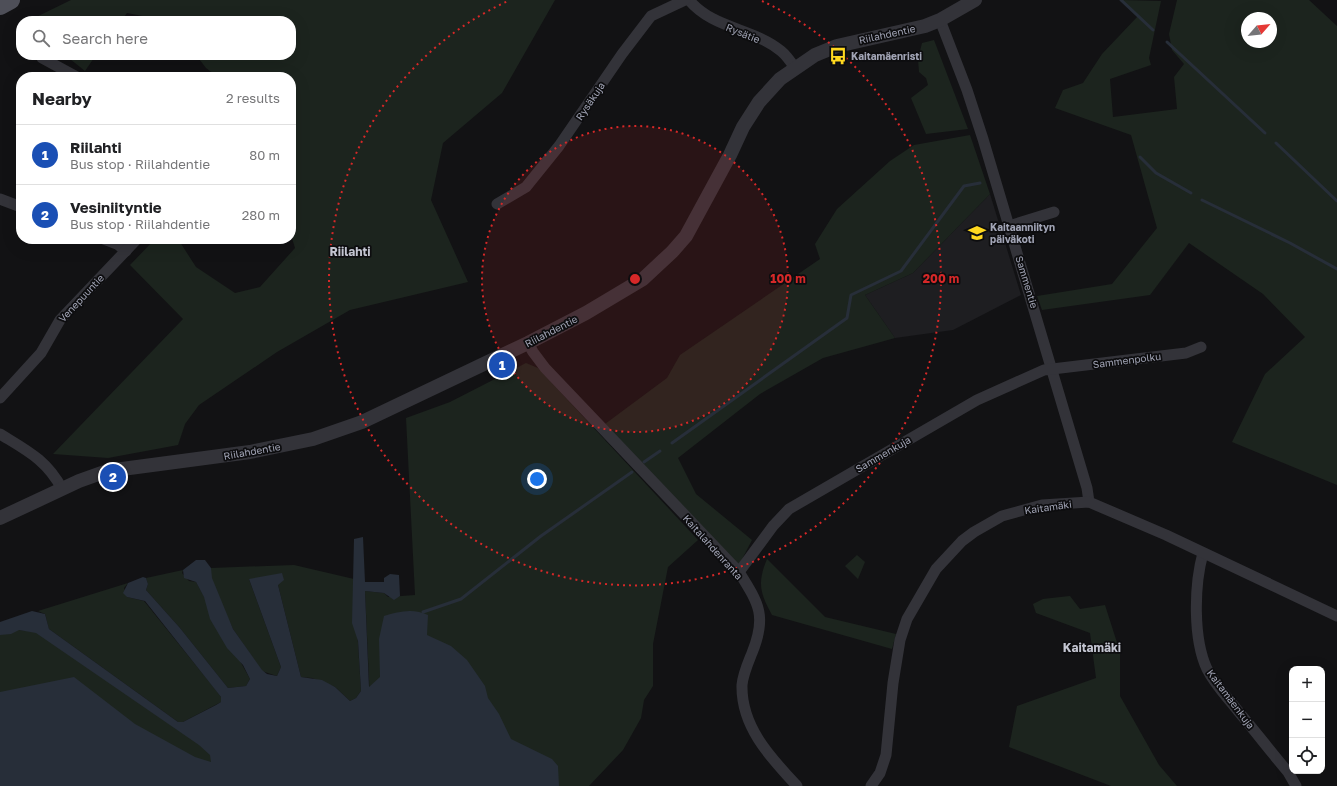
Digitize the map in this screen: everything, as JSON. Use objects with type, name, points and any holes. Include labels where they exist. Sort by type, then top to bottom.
[{"type":"main road","points":[[0,6],[11,0]]},
{"type":"street","name":"Rysäkuja","points":[[497,204],[526,187],[531,181],[559,146],[622,54],[651,16],[685,0]]},
{"type":"street","name":"Rysätie","points":[[689,0],[702,14],[720,24],[773,45],[782,52],[795,68]]},
{"type":"street","name":"Riilahdentie","points":[[0,518],[62,489],[107,471],[250,452],[313,439],[362,422],[528,343],[586,312],[643,278],[672,252],[686,236],[730,155],[743,127],[758,102],[780,79],[815,55],[837,46],[906,31],[940,20],[975,0]]},
{"type":"street","name":"Sammentie","points":[[940,20],[967,90],[1087,488],[1089,502]]},
{"type":"street","points":[[46,60],[68,72]]},
{"type":"street","points":[[0,199],[16,205]]},
{"type":"street","points":[[1009,226],[1054,212]]},
{"type":"street","points":[[117,244],[126,251]]},
{"type":"street","name":"Venepuuntie","points":[[0,398],[42,354],[60,320],[132,244]]},
{"type":"street","name":"Kaitalahdenranta","points":[[528,343],[545,368],[739,572],[756,599],[760,618],[759,636],[742,683],[742,696],[747,715],[757,739],[766,752],[798,786]]},
{"type":"street","name":"Sammenpolku","points":[[1051,368],[1186,353],[1201,347]]},
{"type":"street","name":"Sammenkuja","points":[[739,572],[773,526],[789,508],[977,400],[1004,387],[1051,368]]},
{"type":"street","points":[[0,434],[36,456],[48,467],[62,489]]},
{"type":"street","name":"Kaitamäki","points":[[872,786],[880,773],[886,755],[893,683],[902,632],[936,569],[962,541],[974,532],[1002,516],[1042,505],[1089,502],[1203,553],[1337,616]]},
{"type":"street","name":"Kaitamäenkuja","points":[[1203,553],[1199,567],[1197,616],[1198,637],[1203,659],[1208,671],[1219,688],[1288,772],[1296,786]]},
{"type":"shaded area","points":[[71,0],[555,0],[502,93],[443,143],[431,200],[468,282],[350,310],[277,352],[199,405],[185,424],[178,445],[108,458],[53,454],[183,319],[130,265],[150,244],[181,244],[196,267],[235,293],[260,287],[295,248],[294,244],[296,244],[296,72],[211,72],[200,60],[296,60],[296,16],[142,16],[127,13],[125,16],[38,16]]},
{"type":"shaded area","points":[[1121,0],[1161,1],[1149,58],[1151,65],[1110,79],[1113,117],[1177,109],[1174,77],[1184,64],[1172,50],[1169,34],[1177,0],[1309,0],[1337,26],[1337,485],[1232,442],[1265,374],[1305,337],[1263,294],[1189,243],[1150,295],[1042,310],[1037,296],[1112,284],[1157,228],[1131,135],[1055,108],[1063,90],[1083,83],[1102,54],[1138,16]]},
{"type":"shaded area","points":[[934,40],[968,129],[926,134],[911,98],[928,85],[926,78],[919,72],[918,59],[922,43]]},
{"type":"shaded area","points":[[71,60],[93,60],[85,71]]},
{"type":"shaded area","points":[[970,135],[990,194],[913,273],[865,295],[895,338],[823,358],[760,394],[678,458],[696,494],[752,540],[739,565],[605,424],[667,378],[680,355],[820,259],[815,244],[837,209],[890,161],[914,145]]},
{"type":"shaded area","name":"Kaitaanniityn päiväkoti","points":[[990,194],[1021,295],[953,330],[895,338],[865,295],[913,273]]},
{"type":"shaded area","points":[[526,363],[538,368],[698,540],[668,567],[653,644],[653,686],[644,700],[641,718],[623,750],[589,786],[386,786],[372,746],[365,591],[384,593],[388,597],[415,595],[406,418],[450,402]]},
{"type":"shaded area","points":[[857,555],[865,562],[858,579],[845,566]]},
{"type":"shaded area","points":[[767,559],[825,617],[896,634],[892,649],[772,615],[761,588],[762,575]]},
{"type":"shaded area","points":[[294,565],[354,579],[361,691],[356,698],[350,701],[335,687],[312,678],[301,677],[278,585],[249,579],[281,667],[277,676],[262,671],[233,629],[207,575],[211,568]]},
{"type":"shaded area","points":[[183,570],[182,573],[189,581],[196,582],[250,679],[246,686],[228,688],[180,628],[146,590],[148,584],[146,578]]},
{"type":"shaded area","points":[[128,583],[124,588],[127,597],[144,601],[215,689],[221,697],[221,702],[183,722],[178,722],[49,629],[45,614],[38,611]]},
{"type":"shaded area","points":[[1070,596],[1080,609],[1105,605],[1120,652],[1120,696],[1159,765],[1177,786],[1111,786],[1009,747],[1017,706],[1096,678],[1090,633],[1036,613],[1033,604],[1043,599]]},
{"type":"shaded area","points":[[0,622],[19,630],[36,632],[181,732],[359,747],[0,786]]},
{"type":"water","points":[[363,537],[365,582],[384,582],[384,578],[390,574],[399,575],[400,596],[394,600],[384,593],[365,591],[369,687],[380,677],[379,639],[384,616],[406,611],[428,615],[427,635],[451,646],[467,660],[485,686],[488,698],[499,714],[511,739],[552,759],[558,766],[559,786],[0,786],[0,692],[74,677],[135,724],[195,757],[211,762],[210,755],[199,745],[36,633],[19,630],[11,634],[0,635],[0,622],[32,611],[45,614],[49,629],[178,722],[183,722],[221,702],[221,697],[145,601],[127,597],[123,593],[128,583],[143,577],[146,578],[148,584],[146,590],[180,628],[228,688],[246,686],[250,679],[243,665],[227,648],[210,619],[204,597],[196,582],[184,578],[183,570],[196,560],[205,560],[211,568],[212,578],[233,629],[262,670],[267,674],[277,676],[281,667],[249,579],[282,573],[284,580],[278,585],[301,677],[322,680],[335,687],[350,701],[356,698],[361,691],[358,641],[352,623],[354,539]]},
{"type":"waterway","points":[[1121,0],[1153,30]]},
{"type":"waterway","points":[[1167,42],[1265,133]]},
{"type":"waterway","points":[[1276,143],[1337,201]]},
{"type":"waterway","points":[[1140,157],[1156,173],[1191,193]]},
{"type":"waterway","points":[[672,443],[847,318],[851,295],[901,271],[964,186],[980,183]]},
{"type":"waterway","points":[[1202,200],[1290,243],[1337,269]]},
{"type":"waterway","points":[[644,462],[660,451]]},
{"type":"waterway","points":[[423,612],[461,599],[541,536],[632,472]]},
{"type":"place","name":"Kaitamäenristi","points":[[838,56]]},
{"type":"place","name":"Kaitaanniityn päiväkoti","points":[[977,233]]},
{"type":"place","name":"Riilahti","points":[[502,365]]},
{"type":"place","name":"Vesiniityntie","points":[[113,477]]},
{"type":"district","name":"Riilahti","points":[[350,251]]},
{"type":"district","name":"Kaitamäki","points":[[1092,647]]}]
